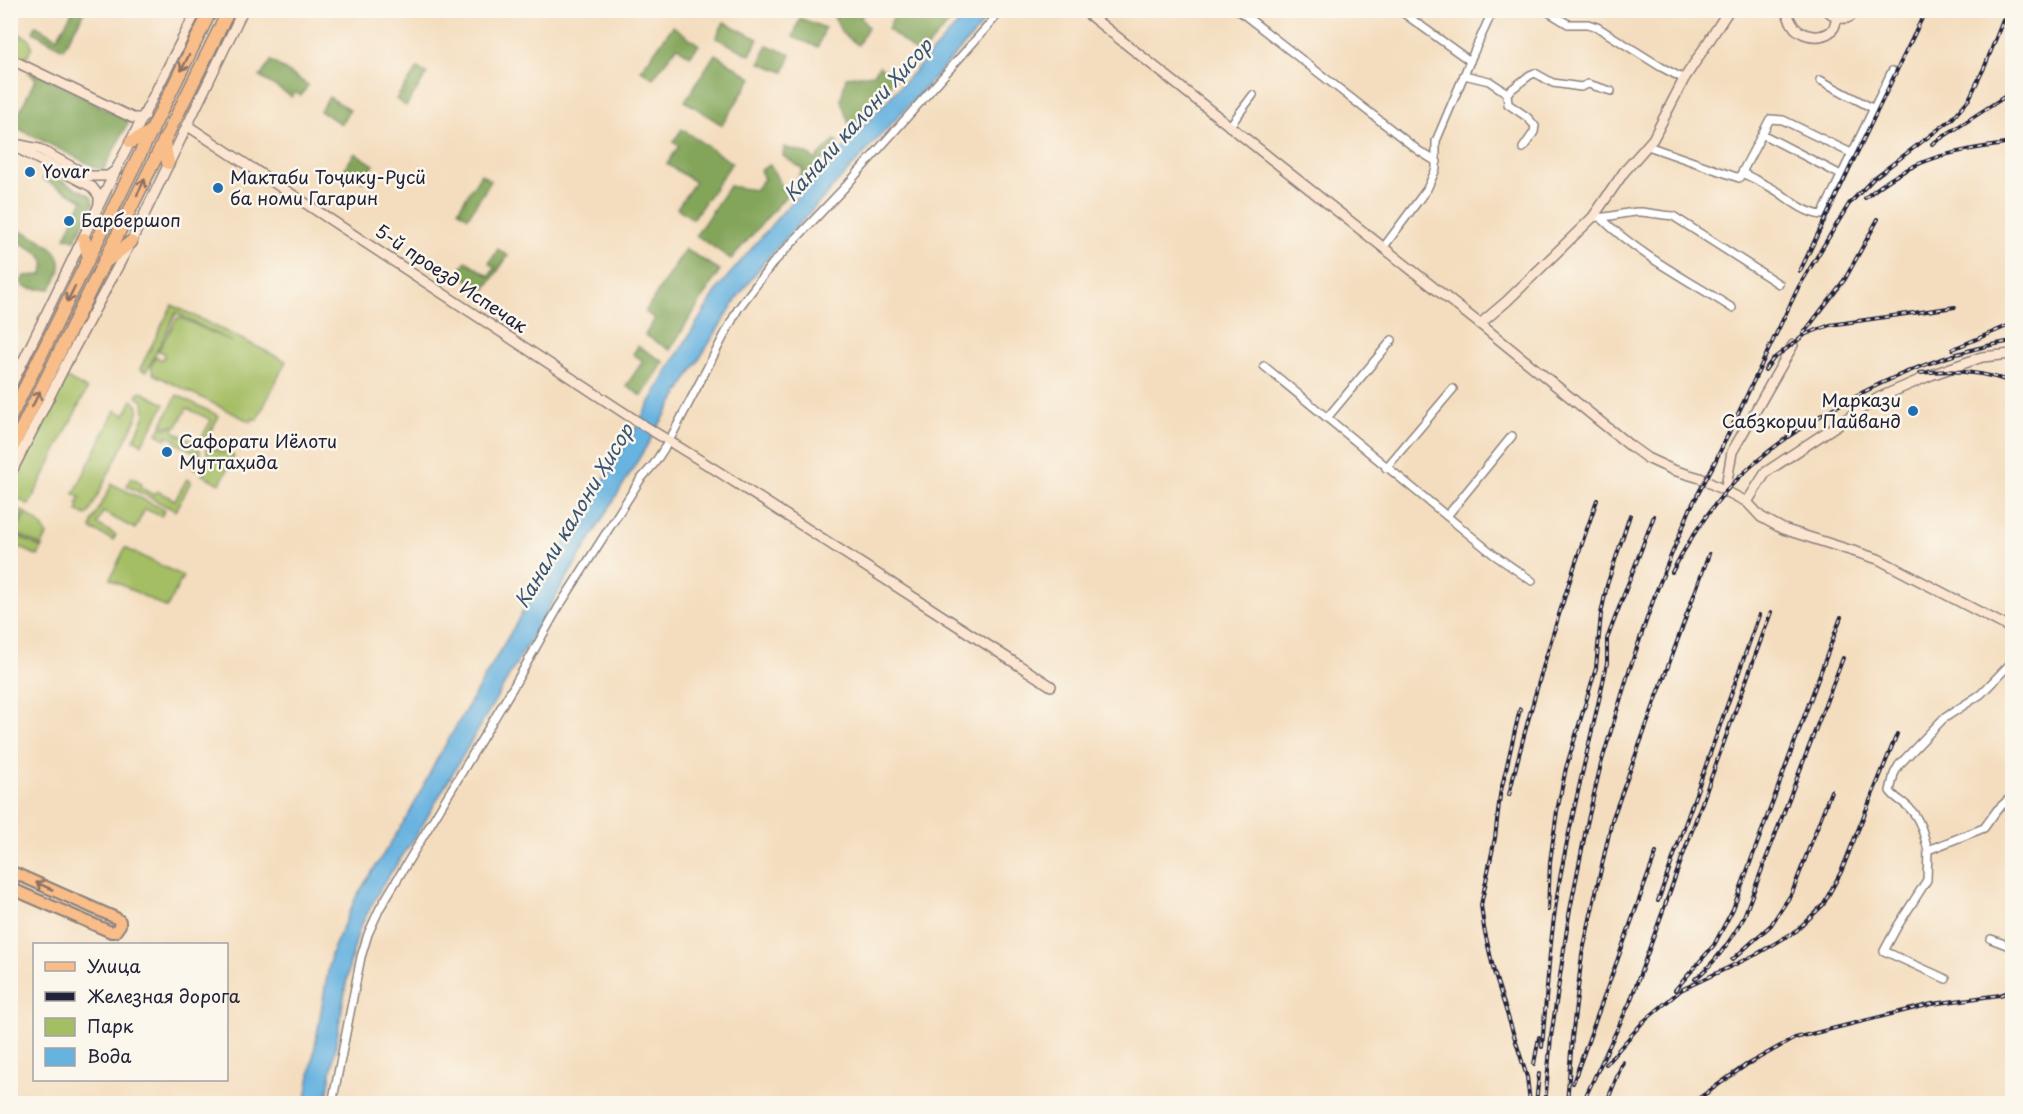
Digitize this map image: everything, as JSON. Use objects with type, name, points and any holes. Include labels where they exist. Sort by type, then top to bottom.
[{"type":"highway","points":[[10,418],[211,12],[226,16],[10,452]]},
{"type":"highway","points":[[131,142],[152,131]]},
{"type":"highway","points":[[164,141],[168,163]]},
{"type":"highway","points":[[84,239],[89,258]]},
{"type":"highway","points":[[103,264],[131,242]]},
{"type":"main road","points":[[10,871],[116,918],[120,923],[119,927],[113,933],[10,888]]},
{"type":"main road","points":[[64,913],[70,898]]},
{"type":"street","points":[[10,388],[197,10]]},
{"type":"street","points":[[10,475],[131,242],[243,10]]},
{"type":"street","points":[[332,1104],[361,957],[368,934],[381,908],[499,712],[558,608],[640,480],[654,464],[665,439],[738,309],[772,264],[846,186],[1002,10]]},
{"type":"street","points":[[1083,10],[1647,458],[1673,470],[1700,478],[1747,502],[1761,517],[1783,529],[1878,560],[2013,629]]},
{"type":"street","points":[[1238,10],[1419,151],[1437,162]]},
{"type":"street","points":[[1399,10],[1470,60]]},
{"type":"street","points":[[1383,248],[1427,189],[1436,169],[1436,141],[1493,10]]},
{"type":"street","points":[[1545,10],[1568,24],[1582,23],[1597,27],[1684,79]]},
{"type":"street","points":[[1480,324],[1597,218],[1624,172],[1653,139],[1684,79],[1729,10]]},
{"type":"street","points":[[1786,10],[1795,28],[1806,34],[1818,36],[1827,35],[1833,30],[1836,18]]},
{"type":"street","points":[[1827,10],[1836,18],[1846,19],[1856,10]]},
{"type":"street","points":[[10,58],[133,118],[145,116]]},
{"type":"street","points":[[1742,173],[1779,192],[1804,209],[1822,215],[1892,71]]},
{"type":"street","points":[[1507,93],[1535,72],[1553,83],[1581,87],[1588,84],[1611,92]]},
{"type":"street","points":[[1464,75],[1489,81],[1507,93]]},
{"type":"street","points":[[1820,80],[1874,109]]},
{"type":"street","points":[[1507,93],[1508,104],[1527,117],[1535,126],[1534,132],[1523,148]]},
{"type":"street","points":[[1229,127],[1253,95]]},
{"type":"street","points":[[1648,146],[1739,178],[1770,119],[1783,120],[1851,153]]},
{"type":"street","name":"5-й проезд Испечак","points":[[188,126],[634,420],[1051,686]]},
{"type":"street","points":[[1762,135],[1841,175]]},
{"type":"street","points":[[10,144],[39,149],[89,176],[108,176],[116,170]]},
{"type":"street","points":[[10,144],[92,187],[99,196],[100,207]]},
{"type":"street","points":[[1597,218],[1639,212],[1673,216],[1779,284]]},
{"type":"street","points":[[1597,218],[1650,256],[1732,308]]},
{"type":"street","points":[[1327,418],[1392,340]]},
{"type":"street","points":[[1725,492],[1732,452],[1793,345]]},
{"type":"street","points":[[1747,502],[1766,471],[1878,399],[1931,375],[1982,357],[2013,354]]},
{"type":"street","points":[[1264,366],[1493,554],[1532,581]]},
{"type":"street","points":[[1386,468],[1453,389]]},
{"type":"street","points":[[1447,516],[1512,436]]},
{"type":"street","points":[[1946,980],[1884,951],[1927,880],[1928,849],[1920,825],[1913,811],[1890,791],[1899,765],[1943,719],[1981,694],[2011,663],[2013,658]]},
{"type":"street","points":[[1928,849],[1984,828],[1997,810],[2013,796]]},
{"type":"street","points":[[1991,939],[2013,947]]},
{"type":"green space","points":[[73,11],[85,11],[63,49],[33,32],[36,26],[57,38]]},
{"type":"green space","points":[[831,11],[865,11],[861,18],[868,27],[858,45],[842,33]]},
{"type":"green space","points":[[896,11],[916,14],[919,11],[960,11],[920,55],[888,29]]},
{"type":"green space","points":[[800,18],[825,28],[818,47],[793,37]]},
{"type":"green space","points":[[724,22],[758,39],[750,55],[716,38]]},
{"type":"green space","points":[[673,26],[699,45],[690,56],[677,47],[653,78],[641,70]]},
{"type":"green space","points":[[10,29],[29,39],[32,46],[28,56],[18,59],[11,55]]},
{"type":"green space","points":[[767,45],[791,55],[784,72],[760,63]]},
{"type":"green space","points":[[715,54],[752,78],[722,125],[685,101]]},
{"type":"green space","points":[[271,61],[308,85],[301,96],[295,92],[292,97],[260,77]]},
{"type":"green space","points":[[879,66],[896,78],[851,130],[841,100],[846,77],[874,74]]},
{"type":"green space","points":[[418,68],[427,74],[406,106],[396,99]]},
{"type":"green space","points":[[30,69],[129,121],[103,171],[11,125],[10,115],[17,117],[36,78],[28,73]]},
{"type":"green space","points":[[329,97],[350,110],[341,124],[320,111]]},
{"type":"green space","points":[[682,129],[732,163],[693,219],[677,208],[695,182],[667,164],[679,146],[673,142]]},
{"type":"green space","points":[[835,140],[838,143],[798,187],[794,185],[803,169],[783,156],[784,147],[808,154],[815,160]]},
{"type":"green space","points":[[355,153],[374,165],[363,182],[344,169]]},
{"type":"green space","points":[[770,165],[787,195],[731,259],[696,235],[729,186],[755,190],[764,179],[760,170]]},
{"type":"green space","points":[[47,173],[90,195],[94,202],[75,240],[65,237],[83,200],[42,179]]},
{"type":"green space","points":[[481,174],[491,181],[468,217],[458,210]]},
{"type":"green space","points":[[22,231],[50,246],[60,259],[57,277],[50,289],[25,287],[21,282],[24,276],[41,275],[44,268],[39,254],[17,241]]},
{"type":"green space","points":[[498,249],[508,256],[484,291],[458,273],[466,261],[489,276],[495,268],[489,263]]},
{"type":"green space","points":[[685,249],[720,270],[670,350],[645,335],[655,319],[645,312]]},
{"type":"green space","points":[[172,305],[286,361],[257,420],[253,418],[251,422],[153,374],[151,366],[156,356],[161,360],[165,356],[163,352],[158,351],[177,318],[232,342],[176,313],[146,372],[140,369]]},
{"type":"green space","points":[[638,346],[664,362],[642,396],[626,386],[643,361],[633,354]]},
{"type":"green space","points":[[61,375],[87,389],[29,505],[11,495],[10,475]]},
{"type":"green space","points":[[140,391],[165,404],[142,444],[134,440],[145,415],[144,402],[137,397]]},
{"type":"green space","points":[[177,395],[219,416],[205,441],[201,439],[211,420],[187,408],[177,426],[161,426]]},
{"type":"green space","points":[[132,400],[138,406],[138,415],[89,513],[86,515],[77,511],[79,506],[77,504],[81,498],[74,494],[115,410],[125,415]]},
{"type":"green space","points":[[161,427],[164,429],[175,427],[174,432],[199,444],[201,461],[197,470],[192,467],[197,453],[176,443],[176,440],[168,435],[166,439],[157,434]]},
{"type":"green space","points":[[206,444],[234,456],[220,484],[202,475],[208,459]]},
{"type":"green space","points":[[131,477],[142,483],[140,487],[154,495],[157,491],[175,500],[187,479],[191,481],[176,511],[127,486]]},
{"type":"green space","points":[[112,484],[165,510],[161,516],[145,509],[135,529],[103,512],[97,524],[116,535],[113,540],[91,529],[92,522]]},
{"type":"green space","points":[[11,505],[24,512],[13,534],[42,548],[38,556],[11,543]]},
{"type":"green space","points":[[26,513],[41,525],[47,535],[42,546],[15,533]]},
{"type":"green space","points":[[125,548],[183,576],[167,608],[110,579]]},
{"type":"water","points":[[970,11],[991,11],[977,31],[764,262],[737,298],[690,374],[548,609],[419,831],[382,886],[359,929],[349,967],[326,1103],[305,1104],[331,954],[356,897],[409,814],[436,761],[532,596],[631,436],[674,360],[719,287],[780,215]]},
{"type":"railway","points":[[1800,271],[1926,10]]},
{"type":"railway","points":[[1545,1104],[1551,1037],[1569,915],[1601,764],[1656,592],[1691,507],[1798,288],[1849,204],[1874,178],[1952,119],[1969,99],[2007,10]]},
{"type":"railway","points":[[1932,144],[2012,92]]},
{"type":"railway","points":[[1865,198],[1900,173],[1934,158],[1970,149],[2012,143]]},
{"type":"railway","points":[[1803,334],[1845,279],[1878,219]]},
{"type":"railway","points":[[1765,370],[1773,359],[1806,334],[1830,325],[1955,307]]},
{"type":"railway","points":[[1953,349],[2012,324]]},
{"type":"railway","points":[[1672,572],[1696,531],[1725,492],[1752,465],[1784,440],[1857,395],[1896,377],[1936,361],[2012,341]]},
{"type":"railway","points":[[1920,373],[1967,372],[2012,382]]},
{"type":"railway","points":[[1509,795],[1549,646],[1597,500]]},
{"type":"railway","points":[[1548,910],[1550,862],[1557,811],[1566,768],[1596,668],[1601,614],[1607,585],[1630,515]]},
{"type":"railway","points":[[1542,1047],[1549,962],[1560,878],[1607,663],[1607,639],[1654,516]]},
{"type":"railway","points":[[1567,1104],[1582,955],[1612,820],[1709,554]]},
{"type":"railway","points":[[1582,1104],[1630,1002],[1771,612]]},
{"type":"railway","points":[[1658,901],[1759,615]]},
{"type":"railway","points":[[1675,990],[1714,945],[1733,909],[1841,617]]},
{"type":"railway","points":[[1695,979],[1710,966],[1743,919],[1843,658]]},
{"type":"railway","points":[[1520,709],[1500,795],[1495,838],[1481,905],[1494,972],[1527,1077],[1530,1103]]},
{"type":"railway","points":[[1606,1064],[1643,1022],[1681,990],[1757,954],[1796,931],[1823,905],[1841,872],[1897,734]]},
{"type":"railway","points":[[1732,960],[1771,925],[1792,893],[1831,791]]},
{"type":"railway","points":[[1573,1083],[1656,853]]},
{"type":"railway","points":[[1691,1104],[1746,1065],[1795,1038],[1932,1004],[2000,995],[2012,991]]},
{"type":"railway","points":[[1534,1064],[1539,1037]]},
{"type":"railway","points":[[1606,1104],[1623,1062]]},
{"type":"railway","points":[[1536,1104],[1539,1074]]},
{"type":"place","name":"Yovar","points":[[30,172]]},
{"type":"place","name":"Мактаби Тоҷику-Русӣ ба номи Гагарин","points":[[218,188]]},
{"type":"place","name":"Барбершоп","points":[[69,221]]},
{"type":"place","name":"Маркази Сабзкории Пайванд","points":[[1913,411]]},
{"type":"place","name":"Сафорати Иёлоти Муттаҳида","points":[[167,452]]},
{"type":"water label","name":"Канали калони Ҳисор","points":[[858,120]]},
{"type":"water label","name":"Канали калони Ҳисор","points":[[574,516]]}]
